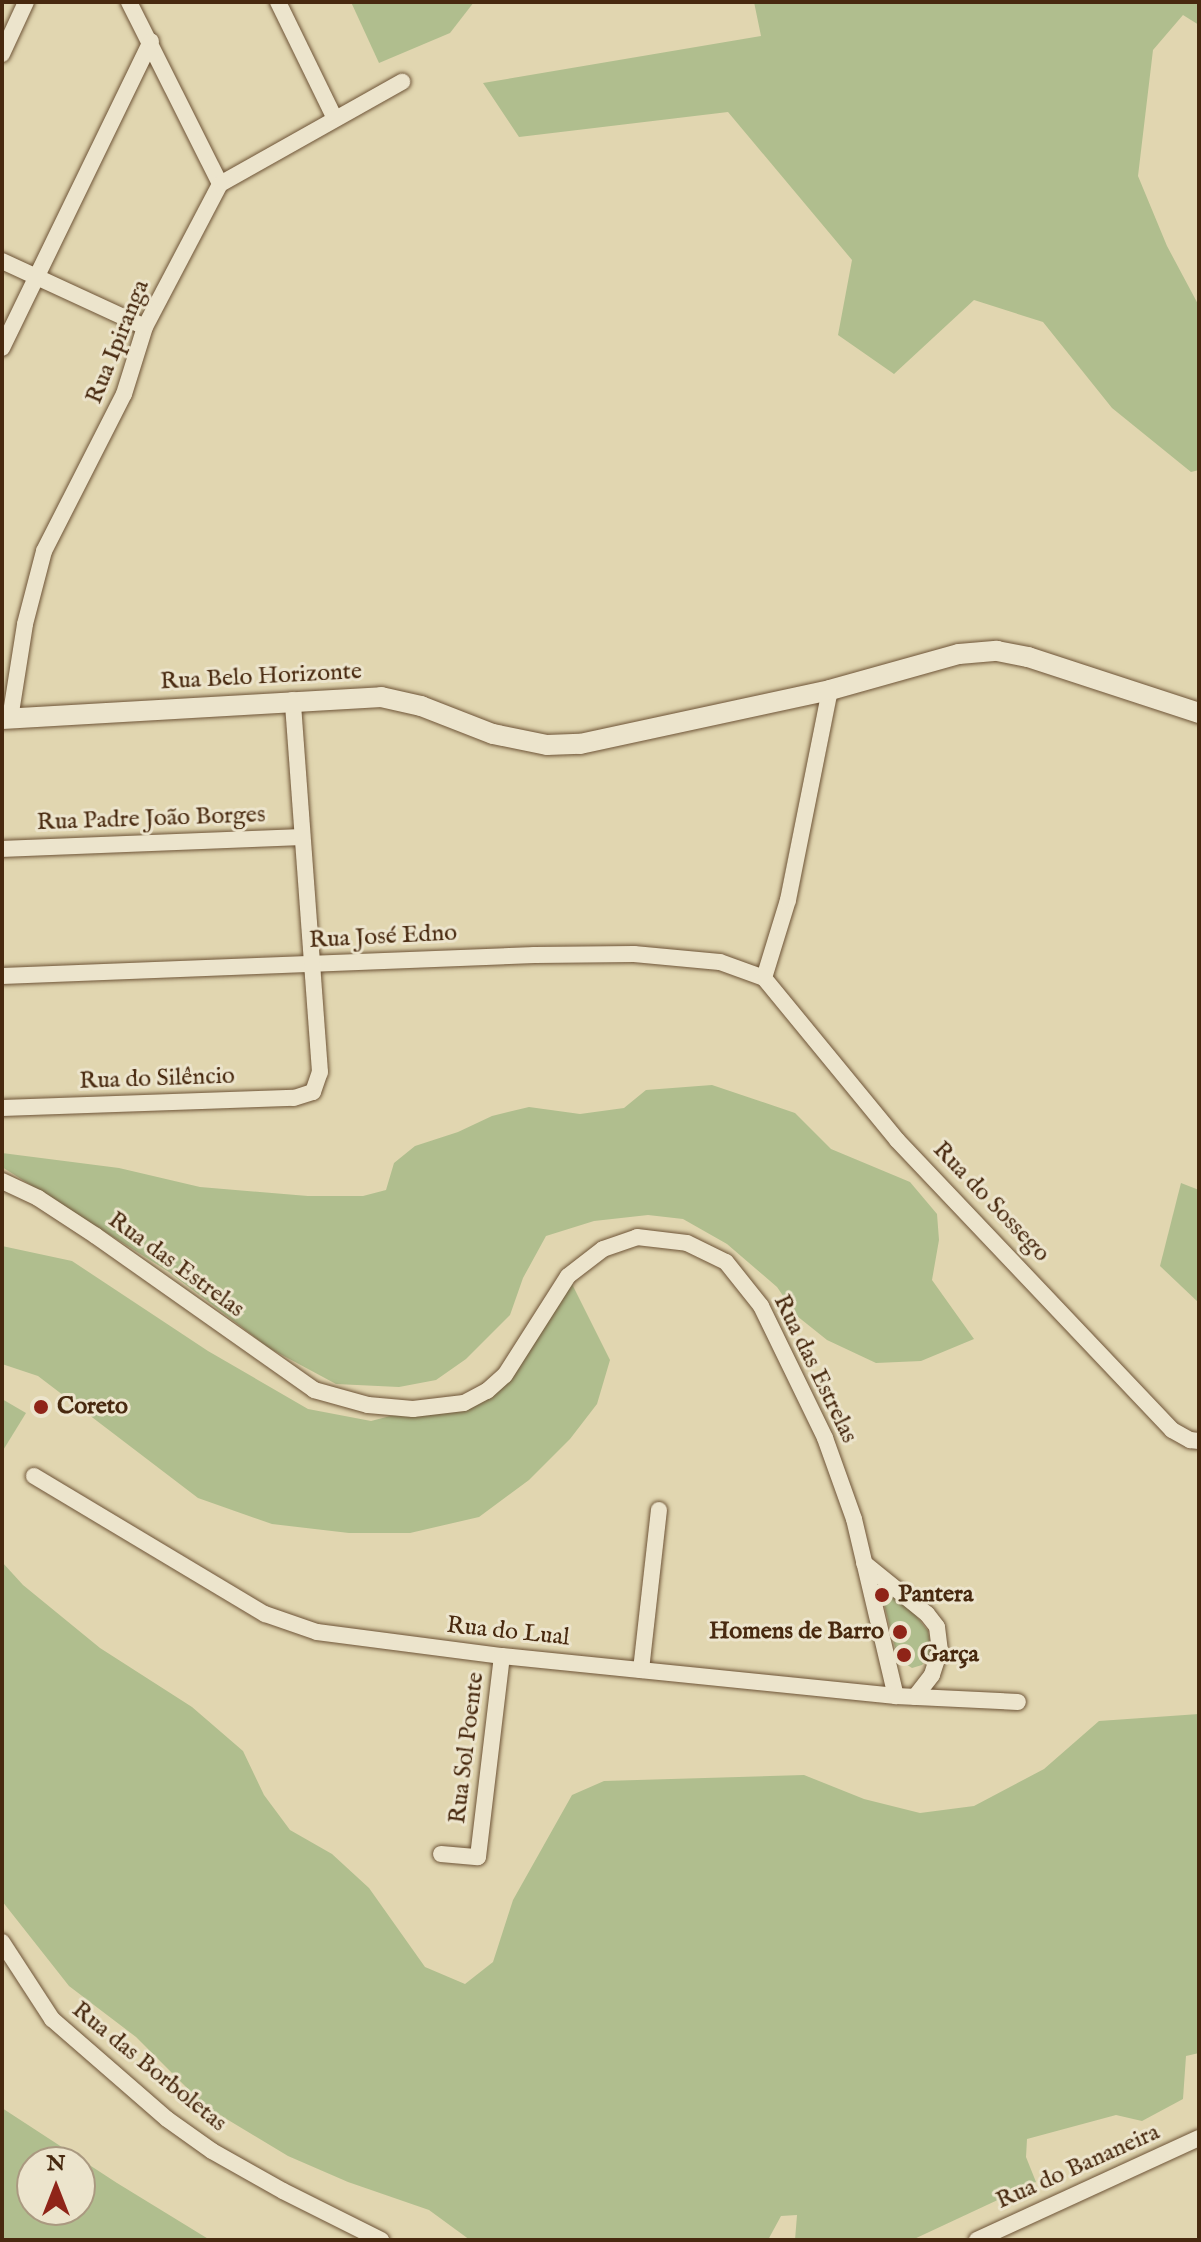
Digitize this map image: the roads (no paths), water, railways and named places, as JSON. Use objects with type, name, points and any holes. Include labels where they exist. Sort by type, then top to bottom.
[{"type":"street","points":[[2,54],[26,2]]},
{"type":"street","points":[[129,2],[220,184],[402,82]]},
{"type":"street","points":[[278,2],[335,119]]},
{"type":"street","points":[[2,348],[151,41]]},
{"type":"street","name":"Rua Ipiranga","points":[[6,719],[25,624],[44,551],[124,394],[145,327],[220,184]]},
{"type":"street","points":[[2,261],[145,327]]},
{"type":"street","name":"Rua Belo Horizonte","points":[[6,719],[381,697],[421,706],[493,734],[547,745],[580,744],[830,690],[959,654],[997,651],[1028,657],[1199,713]]},
{"type":"street","points":[[764,978],[788,900],[830,690]]},
{"type":"street","points":[[293,700],[313,965]]},
{"type":"street","name":"Rua Padre João Borges","points":[[2,849],[301,837]]},
{"type":"street","name":"Rua José Edno","points":[[2,976],[535,955],[634,954],[720,962],[764,978]]},
{"type":"street","name":"Rua do Silêncio","points":[[2,1108],[294,1098],[313,1092],[320,1072],[313,965]]},
{"type":"street","name":"Rua do Sossego","points":[[764,978],[897,1140],[1172,1430],[1190,1440],[1199,1441]]},
{"type":"street","name":"Rua das Estrelas","points":[[2,1181],[38,1198],[96,1236],[314,1390],[383,1406],[413,1409],[464,1403],[487,1391],[505,1375],[568,1276],[603,1249],[637,1237],[687,1243],[726,1262],[761,1306],[825,1438],[854,1519],[896,1696]]},
{"type":"street","name":"Rua do Lual","points":[[34,1476],[265,1614],[317,1632],[502,1656],[896,1696],[1018,1702]]},
{"type":"street","points":[[641,1670],[659,1510]]},
{"type":"street","points":[[864,1563],[927,1614],[937,1627],[940,1650],[932,1675],[915,1697]]},
{"type":"street","name":"Rua Sol Poente","points":[[441,1854],[478,1857],[502,1656]]},
{"type":"street","name":"Rua das Borboletas","points":[[2,1942],[52,2019],[167,2119],[212,2151],[271,2185],[381,2240]]},
{"type":"street","name":"Rua do Bananeira","points":[[977,2240],[1199,2138]]},
{"type":"place","name":"Coreto","points":[[41,1407]]},
{"type":"place","name":"Pantera","points":[[882,1595]]},
{"type":"place","name":"Homens de Barro","points":[[900,1632]]},
{"type":"place","name":"Garça","points":[[904,1655]]}]
